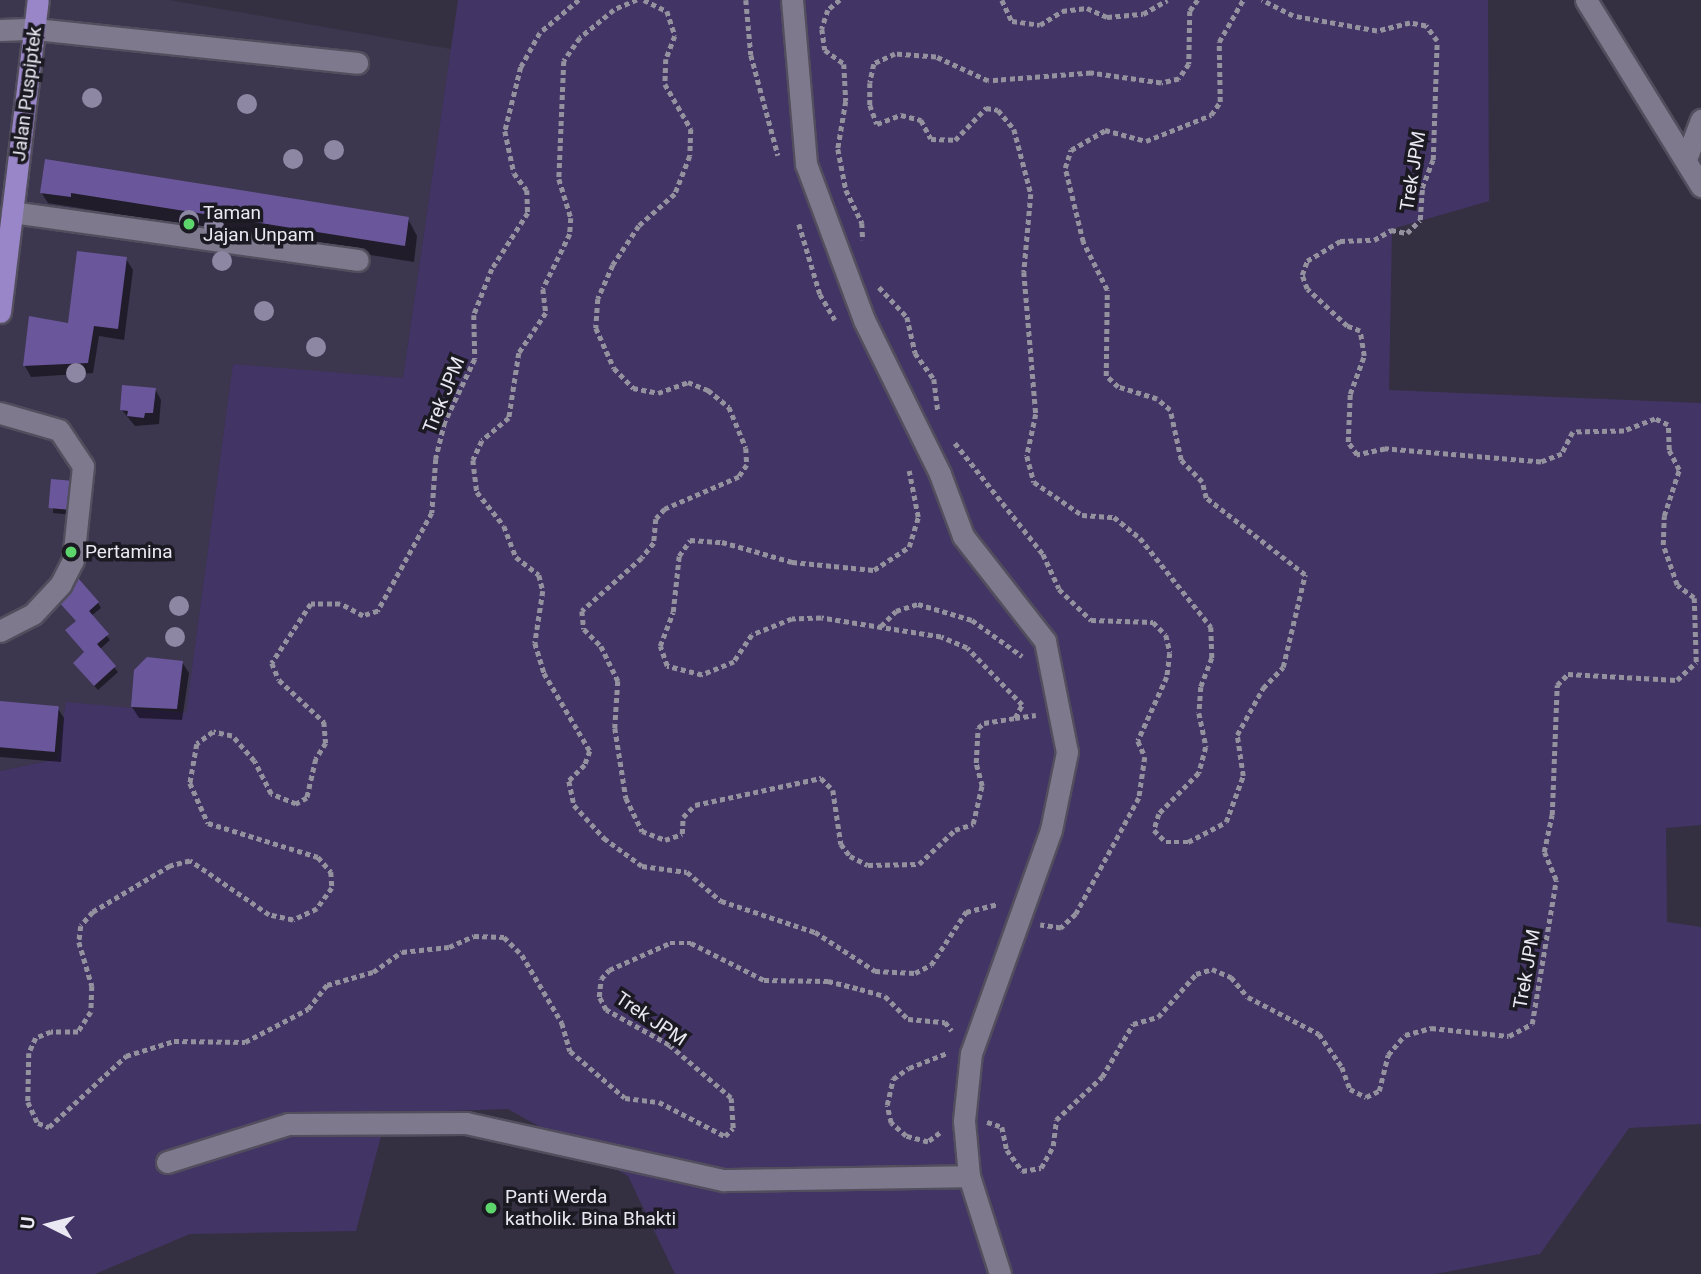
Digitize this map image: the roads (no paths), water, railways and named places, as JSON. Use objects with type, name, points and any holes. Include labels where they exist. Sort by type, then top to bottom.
[{"type":"main road","name":"Jalan Puspiptek","points":[[0,312],[38,0]]},
{"type":"street","points":[[792,0],[806,164],[864,320],[940,474],[963,536],[1045,641],[1067,752],[1051,830],[971,1053],[964,1121],[969,1176],[1000,1274]]},
{"type":"street","points":[[1586,0],[1701,186]]},
{"type":"street","points":[[0,30],[35,29],[356,63]]},
{"type":"street","points":[[1686,159],[1701,120]]},
{"type":"street","points":[[12,212],[358,260]]},
{"type":"street","points":[[0,413],[60,430],[83,466],[73,560],[61,584],[33,614],[0,631]]},
{"type":"street","points":[[167,1162],[288,1124],[466,1123],[724,1180],[969,1176]]},
{"type":"place","name":"Taman Jajan Unpam","points":[[189,224]]},
{"type":"place","name":"Pertamina","points":[[71,552]]},
{"type":"place","name":"Panti Werda katholik. Bina Bhakti","points":[[491,1208]]}]
